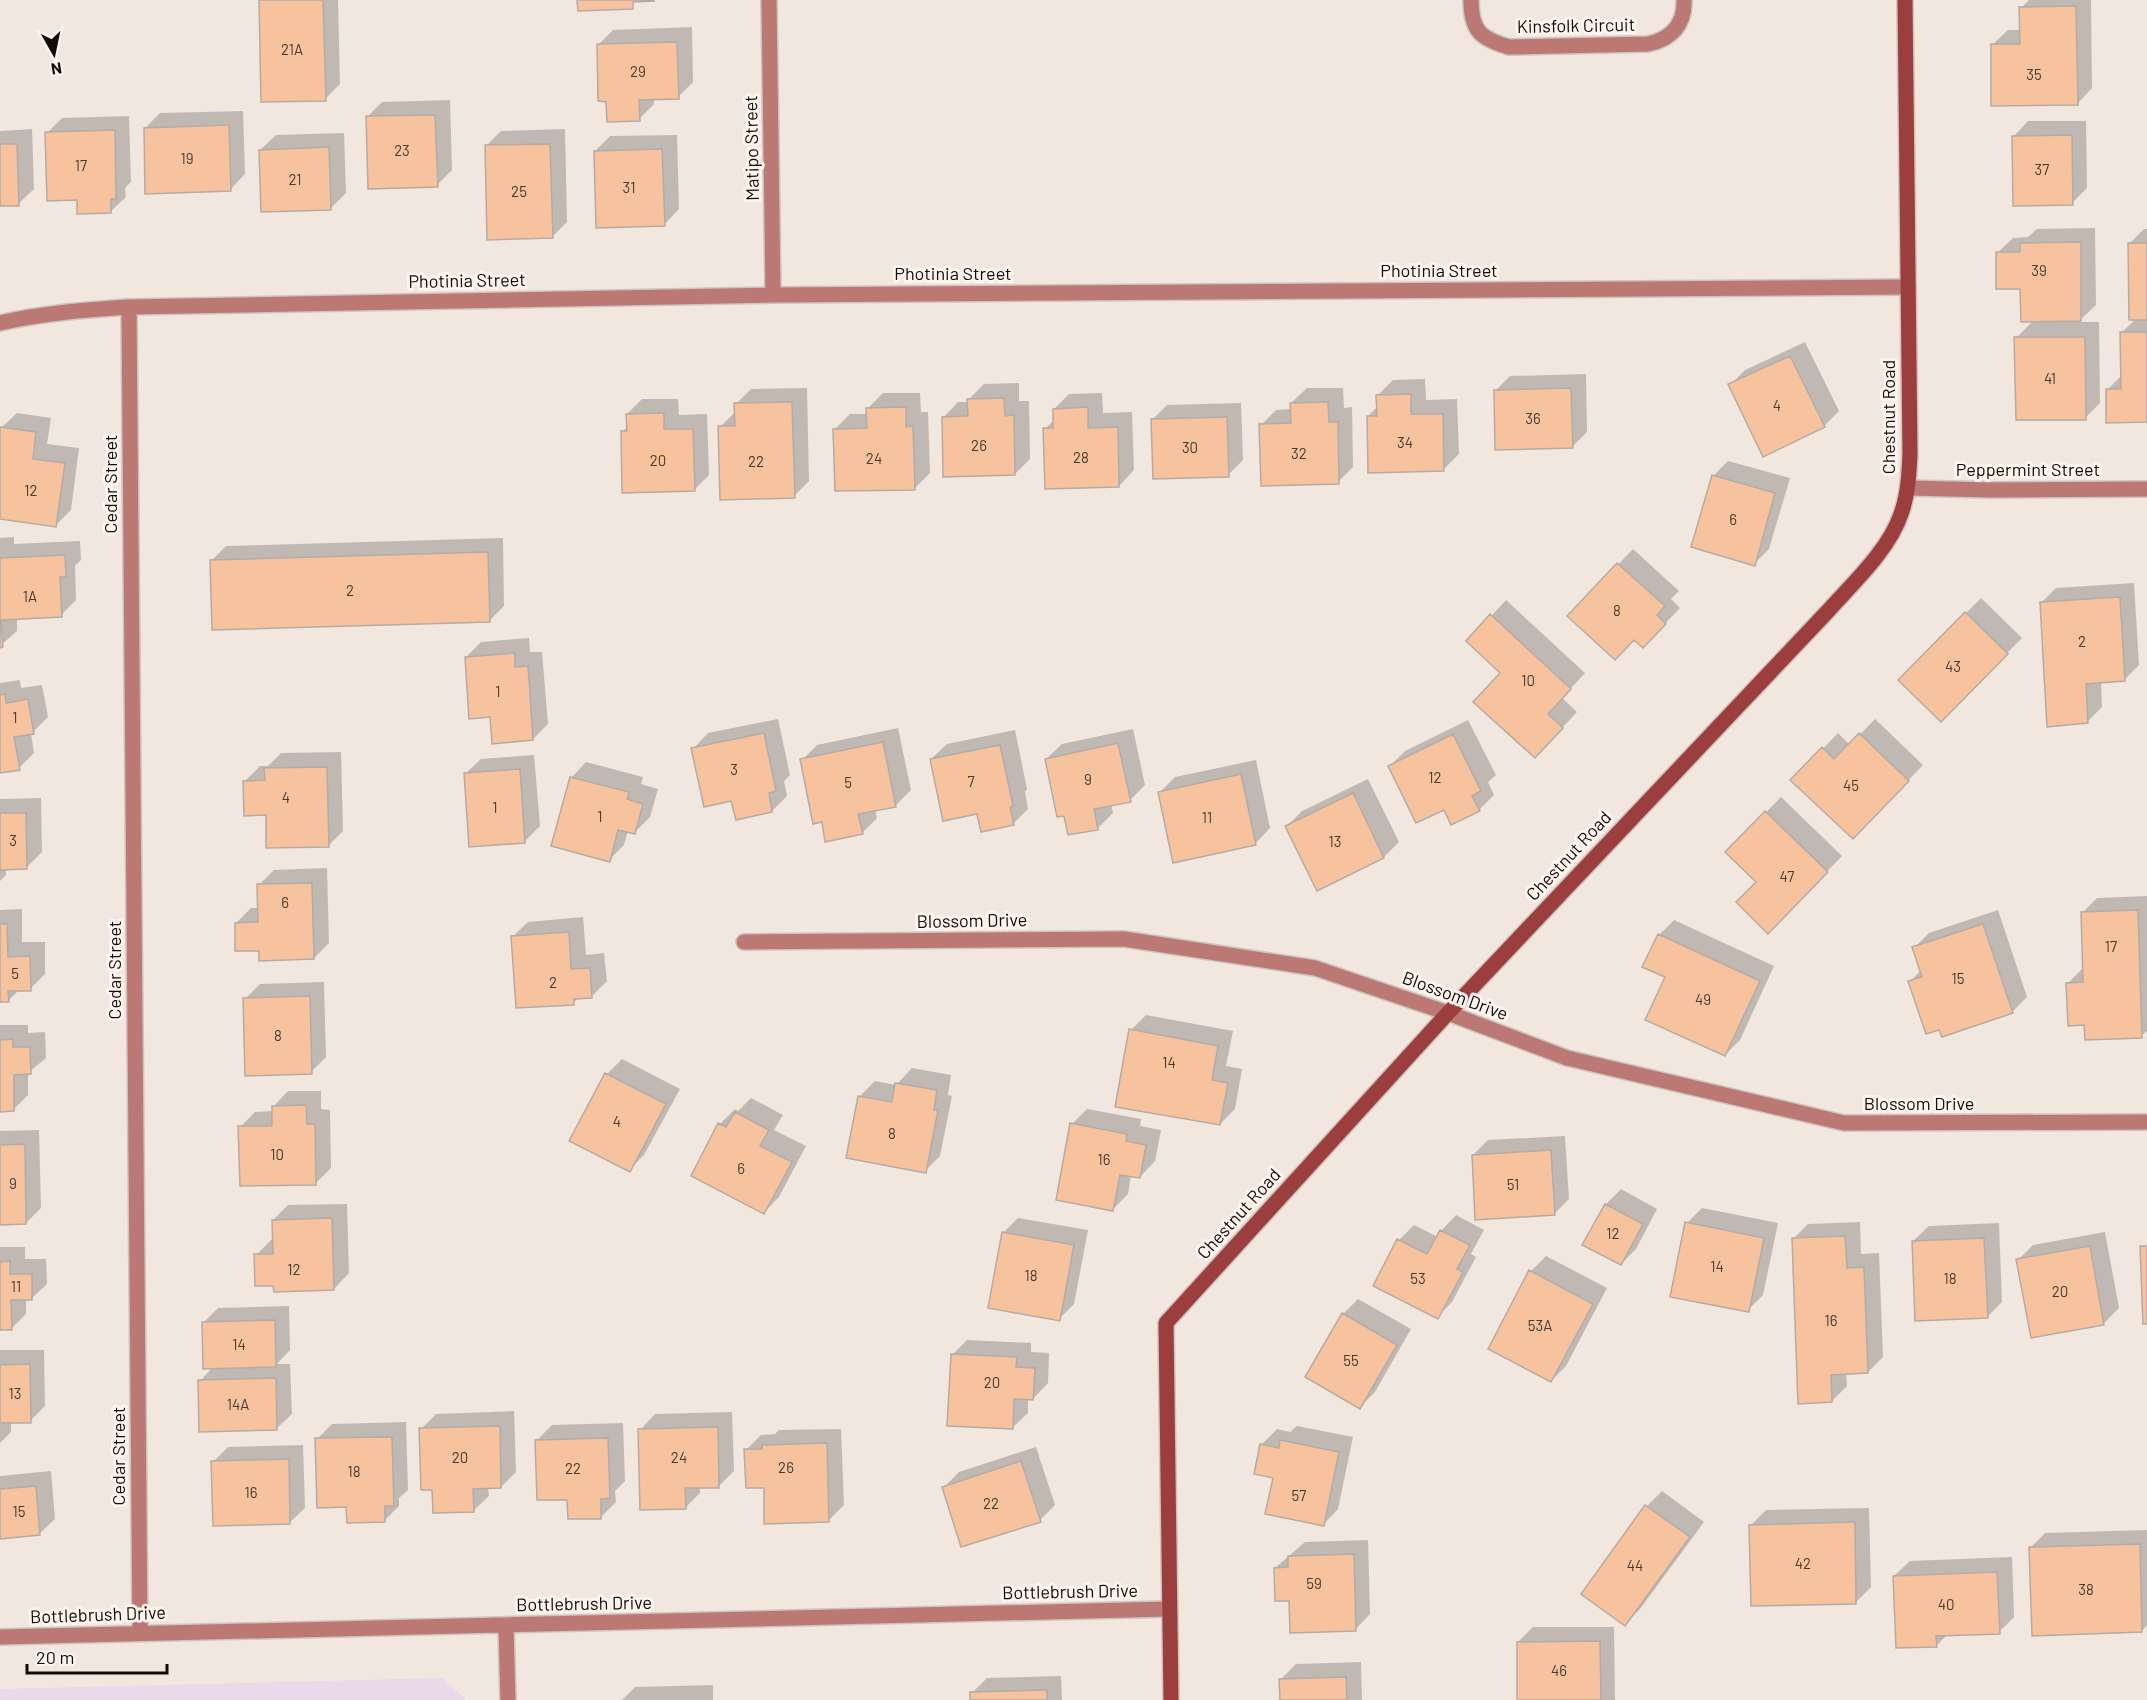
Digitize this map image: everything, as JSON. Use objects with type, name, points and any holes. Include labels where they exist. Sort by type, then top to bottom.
[{"type":"street","name":"Matipo Street","points":[[769,0],[773,295]]},
{"type":"street","name":"Kinsfolk Circuit","points":[[1471,0],[1474,24],[1480,35],[1509,47],[1660,42],[1672,34],[1682,22],[1684,0]]},
{"type":"street","name":"Chestnut Road","points":[[1171,1700],[1166,1323],[1448,1013],[1864,571],[1887,540],[1900,516],[1908,488],[1911,454],[1905,0]]},
{"type":"street","name":"Photinia Street","points":[[0,322],[75,311],[129,307],[773,295],[1908,287]]},
{"type":"street","name":"Cedar Street","points":[[129,307],[140,1633]]},
{"type":"street","name":"Peppermint Street","points":[[1908,488],[2147,489]]},
{"type":"street","name":"Blossom Drive","points":[[744,942],[1124,939],[1316,968],[1448,1013],[1567,1058],[1844,1123],[2147,1122]]},
{"type":"street","name":"Bottlebrush Drive","points":[[0,1637],[1170,1609]]},
{"type":"street","points":[[506,1626],[508,1700]]},
{"type":"shaded area","points":[[442,1678],[466,1700],[0,1700],[0,1689]]},
{"type":"building","points":[[259,0],[323,0],[326,101],[261,102]]},
{"type":"building","points":[[577,0],[654,1],[633,2],[633,9],[578,11]]},
{"type":"building","points":[[2076,6],[2078,105],[1991,106],[1991,44],[2020,44],[2019,7]]},
{"type":"building","points":[[677,42],[679,99],[639,100],[640,121],[607,122],[606,102],[598,101],[597,44]]},
{"type":"building","points":[[435,115],[438,187],[368,189],[366,116]]},
{"type":"building","points":[[229,125],[231,191],[145,194],[144,128]]},
{"type":"building","points":[[115,130],[116,199],[111,199],[111,213],[77,214],[77,200],[47,201],[45,132]]},
{"type":"building","points":[[2072,135],[2073,205],[2013,206],[2012,136]]},
{"type":"building","points":[[0,144],[17,144],[19,206],[0,206]]},
{"type":"building","points":[[550,144],[553,238],[487,240],[485,145]]},
{"type":"building","points":[[329,147],[331,210],[261,212],[259,150]]},
{"type":"building","points":[[662,149],[665,226],[596,228],[594,151]]},
{"type":"building","points":[[2081,242],[2081,321],[2021,322],[2020,289],[1996,289],[1996,252],[2020,252],[2020,243]]},
{"type":"building","points":[[2128,243],[2147,243],[2147,320],[2129,320]]},
{"type":"building","points":[[2120,332],[2147,332],[2147,422],[2106,423],[2106,389],[2121,389]]},
{"type":"building","points":[[2014,337],[2085,337],[2086,420],[2016,420]]},
{"type":"building","points":[[1790,356],[1825,427],[1763,457],[1728,384]]},
{"type":"building","points":[[1571,388],[1573,448],[1495,450],[1494,390]]},
{"type":"building","points":[[1411,394],[1411,414],[1443,414],[1444,471],[1368,473],[1367,416],[1377,416],[1376,395]]},
{"type":"building","points":[[1004,398],[1005,416],[1014,415],[1015,475],[943,477],[942,417],[968,416],[967,399]]},
{"type":"building","points":[[792,402],[795,498],[720,500],[718,426],[735,426],[734,403]]},
{"type":"building","points":[[1328,402],[1329,422],[1338,422],[1339,484],[1261,486],[1259,424],[1291,423],[1290,403]]},
{"type":"building","points":[[906,407],[906,427],[913,426],[915,490],[835,491],[833,429],[867,428],[866,408]]},
{"type":"building","points":[[1088,407],[1088,428],[1118,427],[1119,487],[1045,489],[1043,428],[1053,428],[1053,409]]},
{"type":"building","points":[[664,413],[664,429],[693,429],[695,491],[622,493],[621,431],[627,431],[626,414]]},
{"type":"building","points":[[1227,417],[1229,477],[1153,479],[1151,419]]},
{"type":"building","points":[[0,427],[36,432],[33,459],[65,463],[56,527],[0,519]]},
{"type":"building","points":[[1712,475],[1775,493],[1755,566],[1691,547]]},
{"type":"building","points":[[488,552],[490,622],[212,630],[210,560]]},
{"type":"building","points":[[65,555],[66,577],[60,577],[62,617],[1,620],[3,647],[0,648],[0,558]]},
{"type":"building","points":[[1617,563],[1665,606],[1657,615],[1666,624],[1643,648],[1634,640],[1615,660],[1567,616]]},
{"type":"building","points":[[2120,597],[2125,681],[2086,684],[2088,723],[2047,727],[2040,602]]},
{"type":"building","points":[[1965,612],[2008,654],[1941,722],[1898,680]]},
{"type":"building","points":[[1490,614],[1571,689],[1548,714],[1563,728],[1535,758],[1473,702],[1500,673],[1466,641]]},
{"type":"building","points":[[515,653],[515,667],[528,666],[533,740],[492,744],[490,717],[469,719],[465,657]]},
{"type":"building","points":[[5,694],[6,703],[28,699],[34,734],[14,737],[20,770],[0,773],[0,695]]},
{"type":"building","points":[[764,733],[776,791],[769,793],[772,812],[736,820],[731,801],[704,807],[691,748]]},
{"type":"building","points":[[1859,733],[1909,781],[1853,839],[1790,780],[1822,747],[1834,759]]},
{"type":"building","points":[[1453,734],[1481,791],[1472,796],[1480,811],[1451,825],[1444,810],[1416,823],[1388,766]]},
{"type":"building","points":[[883,742],[896,807],[858,814],[863,834],[825,842],[822,822],[813,824],[800,759]]},
{"type":"building","points":[[1118,743],[1131,802],[1094,809],[1098,830],[1068,835],[1064,816],[1057,817],[1045,759]]},
{"type":"building","points":[[1000,745],[1013,806],[1010,807],[1014,825],[981,832],[977,814],[943,821],[930,759]]},
{"type":"building","points":[[327,767],[329,847],[266,848],[266,815],[244,816],[243,781],[265,780],[264,768]]},
{"type":"building","points":[[520,769],[525,843],[469,847],[464,773]]},
{"type":"building","points":[[1241,774],[1256,845],[1173,863],[1158,792]]},
{"type":"building","points":[[570,777],[629,792],[627,799],[643,804],[635,834],[618,830],[610,862],[551,846]]},
{"type":"building","points":[[1353,793],[1384,858],[1317,891],[1285,826]]},
{"type":"building","points":[[1765,811],[1828,872],[1768,934],[1736,902],[1756,882],[1725,852]]},
{"type":"building","points":[[0,813],[26,813],[27,869],[0,870]]},
{"type":"building","points":[[312,883],[314,959],[259,961],[259,951],[235,951],[235,923],[258,922],[257,884]]},
{"type":"building","points":[[2138,910],[2142,1038],[2085,1040],[2084,1025],[2068,1026],[2066,983],[2083,982],[2081,912]]},
{"type":"building","points":[[0,924],[7,924],[8,957],[30,956],[31,991],[8,991],[9,1002],[0,1002]]},
{"type":"building","points":[[1983,924],[2013,1013],[1942,1037],[1939,1030],[1926,1034],[1908,981],[1922,977],[1912,947]]},
{"type":"building","points":[[569,932],[571,969],[590,968],[592,998],[574,999],[574,1005],[516,1008],[511,936]]},
{"type":"building","points":[[1658,934],[1760,981],[1725,1056],[1645,1020],[1665,977],[1642,967]]},
{"type":"building","points":[[310,996],[312,1074],[245,1076],[243,998]]},
{"type":"building","points":[[1129,1029],[1218,1046],[1212,1080],[1228,1083],[1220,1125],[1115,1107]]},
{"type":"building","points":[[13,1039],[13,1047],[30,1047],[31,1074],[14,1075],[14,1111],[0,1112],[0,1040]]},
{"type":"building","points":[[605,1073],[666,1104],[630,1172],[569,1141]]},
{"type":"building","points":[[895,1083],[937,1090],[934,1110],[938,1110],[926,1173],[846,1158],[858,1096],[892,1102]]},
{"type":"building","points":[[306,1105],[307,1124],[315,1124],[316,1185],[240,1186],[238,1126],[272,1126],[272,1106]]},
{"type":"building","points":[[735,1112],[769,1130],[760,1146],[792,1162],[764,1214],[691,1176],[718,1123],[726,1127]]},
{"type":"building","points":[[1070,1123],[1127,1134],[1126,1141],[1146,1145],[1140,1178],[1120,1175],[1113,1211],[1056,1200]]},
{"type":"building","points":[[25,1144],[26,1224],[0,1225],[0,1145]]},
{"type":"building","points":[[1551,1150],[1555,1215],[1475,1220],[1472,1155]]},
{"type":"building","points":[[1605,1204],[1643,1224],[1621,1265],[1582,1245]]},
{"type":"building","points":[[332,1218],[334,1290],[274,1292],[273,1286],[255,1286],[254,1254],[273,1254],[272,1220]]},
{"type":"building","points":[[1685,1222],[1764,1238],[1749,1312],[1670,1297]]},
{"type":"building","points":[[1440,1230],[1470,1245],[1457,1269],[1463,1272],[1438,1319],[1373,1286],[1397,1239],[1427,1254]]},
{"type":"building","points":[[1002,1232],[1074,1245],[1060,1321],[988,1308]]},
{"type":"building","points":[[1845,1236],[1847,1268],[1864,1267],[1868,1373],[1831,1375],[1832,1402],[1798,1404],[1792,1238]]},
{"type":"building","points":[[1984,1238],[1988,1318],[1915,1321],[1912,1241]]},
{"type":"building","points":[[2090,1246],[2104,1325],[2031,1338],[2016,1259]]},
{"type":"building","points":[[2140,1246],[2147,1246],[2147,1324],[2143,1324]]},
{"type":"building","points":[[10,1261],[10,1274],[32,1274],[32,1300],[11,1300],[12,1330],[0,1330],[0,1262]]},
{"type":"building","points":[[1529,1270],[1593,1304],[1551,1382],[1488,1349]]},
{"type":"building","points":[[1342,1313],[1397,1345],[1360,1409],[1305,1377]]},
{"type":"building","points":[[275,1320],[276,1367],[203,1369],[202,1322]]},
{"type":"building","points":[[951,1354],[1017,1357],[1016,1367],[1035,1368],[1033,1400],[1014,1399],[1013,1429],[947,1426]]},
{"type":"building","points":[[30,1364],[31,1423],[0,1423],[0,1365]]},
{"type":"building","points":[[276,1378],[277,1430],[199,1432],[198,1380]]},
{"type":"building","points":[[500,1426],[501,1488],[473,1489],[474,1512],[433,1513],[432,1490],[421,1490],[419,1428]]},
{"type":"building","points":[[718,1427],[719,1488],[685,1488],[686,1509],[640,1510],[638,1429]]},
{"type":"building","points":[[392,1437],[394,1506],[385,1506],[385,1522],[347,1523],[346,1507],[317,1508],[315,1438]]},
{"type":"building","points":[[608,1438],[610,1498],[601,1499],[601,1519],[568,1519],[567,1500],[537,1500],[535,1440]]},
{"type":"building","points":[[1280,1440],[1339,1452],[1324,1526],[1265,1514],[1273,1478],[1254,1474],[1260,1444],[1279,1448]]},
{"type":"building","points":[[827,1443],[829,1522],[764,1524],[764,1488],[746,1488],[744,1449],[762,1449],[762,1445]]},
{"type":"building","points":[[289,1459],[290,1524],[213,1526],[211,1461]]},
{"type":"building","points":[[1021,1461],[1041,1522],[961,1547],[942,1487]]},
{"type":"building","points":[[36,1486],[40,1535],[0,1539],[0,1489]]},
{"type":"building","points":[[1645,1505],[1690,1537],[1625,1626],[1581,1594]]},
{"type":"building","points":[[1855,1522],[1856,1604],[1751,1606],[1749,1525]]},
{"type":"building","points":[[2140,1544],[2142,1632],[2032,1636],[2029,1547]]},
{"type":"building","points":[[1354,1554],[1356,1631],[1290,1633],[1289,1601],[1275,1601],[1274,1568],[1288,1567],[1288,1556]]},
{"type":"building","points":[[1997,1572],[2000,1634],[1936,1636],[1937,1647],[1896,1648],[1893,1576]]},
{"type":"building","points":[[1600,1641],[1601,1700],[1517,1700],[1517,1642]]},
{"type":"building","points":[[1346,1677],[1347,1700],[1280,1700],[1279,1679]]},
{"type":"building","points":[[1047,1690],[1047,1700],[970,1700],[970,1692]]}]
